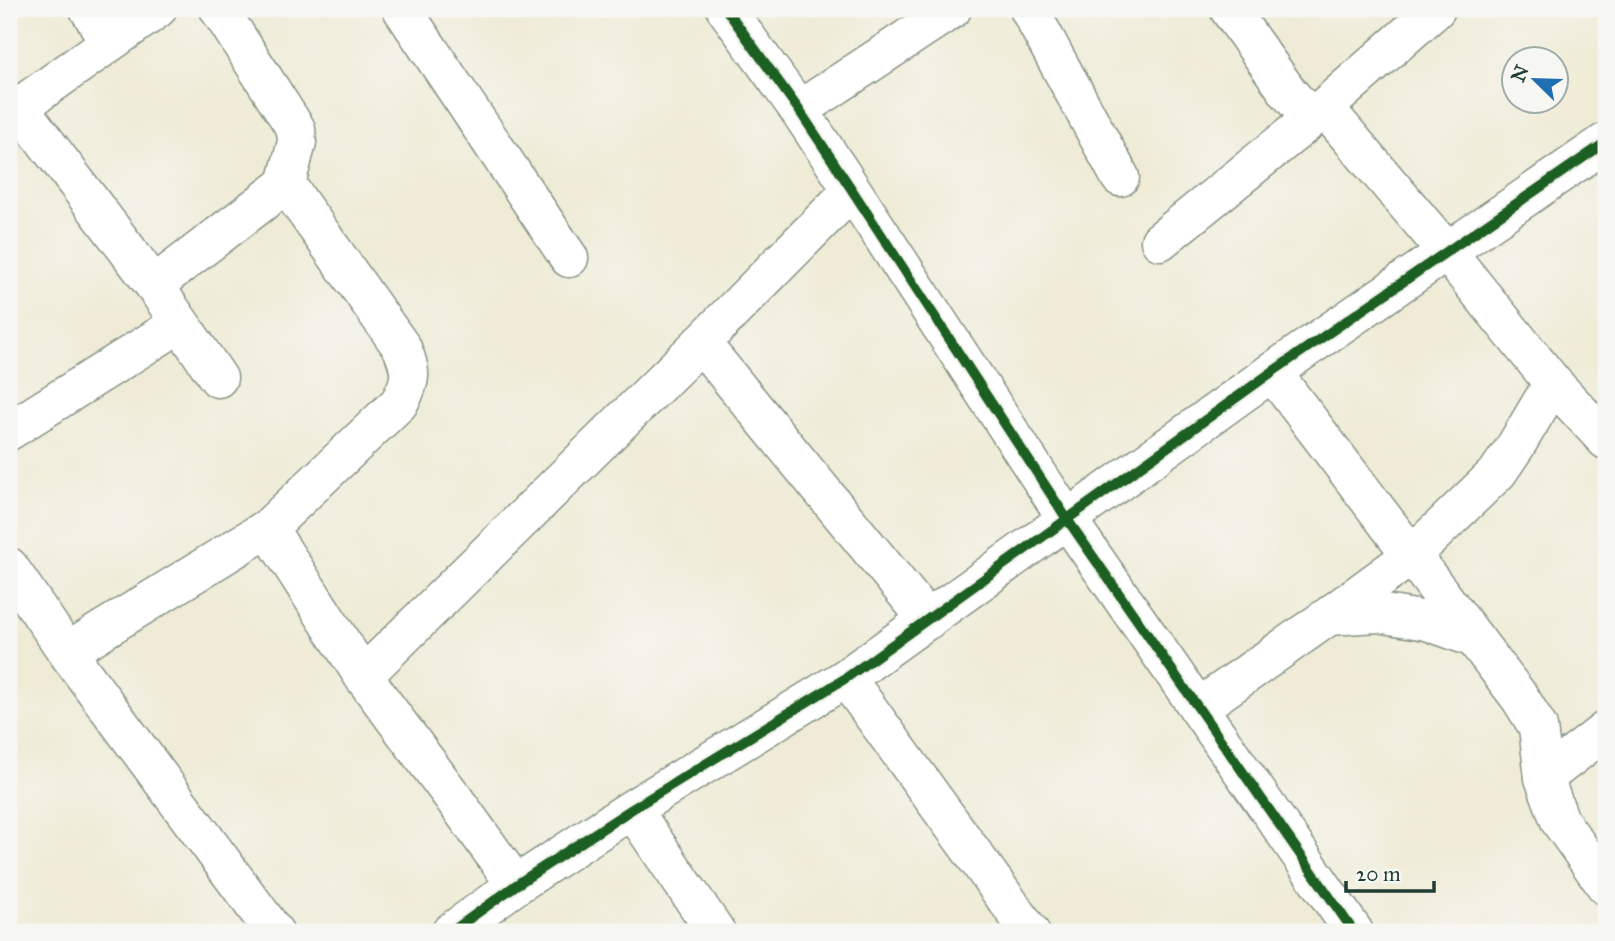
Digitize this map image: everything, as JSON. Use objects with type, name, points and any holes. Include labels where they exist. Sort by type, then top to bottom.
[{"type":"street","points":[[89,9],[109,42]]},
{"type":"street","points":[[157,9],[14,110],[153,285],[218,378]]},
{"type":"street","points":[[153,285],[286,184],[297,142],[296,128],[219,9]]},
{"type":"street","points":[[402,9],[569,258]]},
{"type":"street","points":[[726,9],[799,110],[1066,519],[1354,932]]},
{"type":"street","points":[[799,110],[952,9]]},
{"type":"street","points":[[1029,9],[1121,177]]},
{"type":"street","points":[[1229,9],[1288,92],[1318,113],[1447,252],[1553,383],[1606,440]]},
{"type":"street","points":[[1160,240],[1318,113],[1436,9]]},
{"type":"street","points":[[451,932],[516,885],[632,809],[846,678],[1272,372],[1606,142]]},
{"type":"street","points":[[67,652],[268,528],[399,403],[409,386],[409,365],[402,348],[286,184]]},
{"type":"street","points":[[363,676],[852,190]]},
{"type":"street","points":[[9,432],[179,324]]},
{"type":"street","points":[[701,342],[928,620]]},
{"type":"street","points":[[1272,372],[1520,698],[1538,727],[1544,778],[1560,821],[1606,886]]},
{"type":"street","points":[[1198,708],[1412,555],[1498,472],[1553,383]]},
{"type":"street","points":[[268,528],[363,676],[516,885]]},
{"type":"street","points":[[14,585],[67,652],[274,932]]},
{"type":"street","points":[[1329,616],[1378,613],[1427,621],[1474,638]]},
{"type":"street","points":[[846,678],[1030,932]]},
{"type":"street","points":[[1544,778],[1606,730]]},
{"type":"street","points":[[632,809],[716,932]]},
{"type":"cycle path","points":[[726,9],[799,110],[1067,519],[1354,932]]},
{"type":"cycle path","points":[[451,932],[516,885],[632,809],[846,678],[1272,372],[1606,142]]}]
